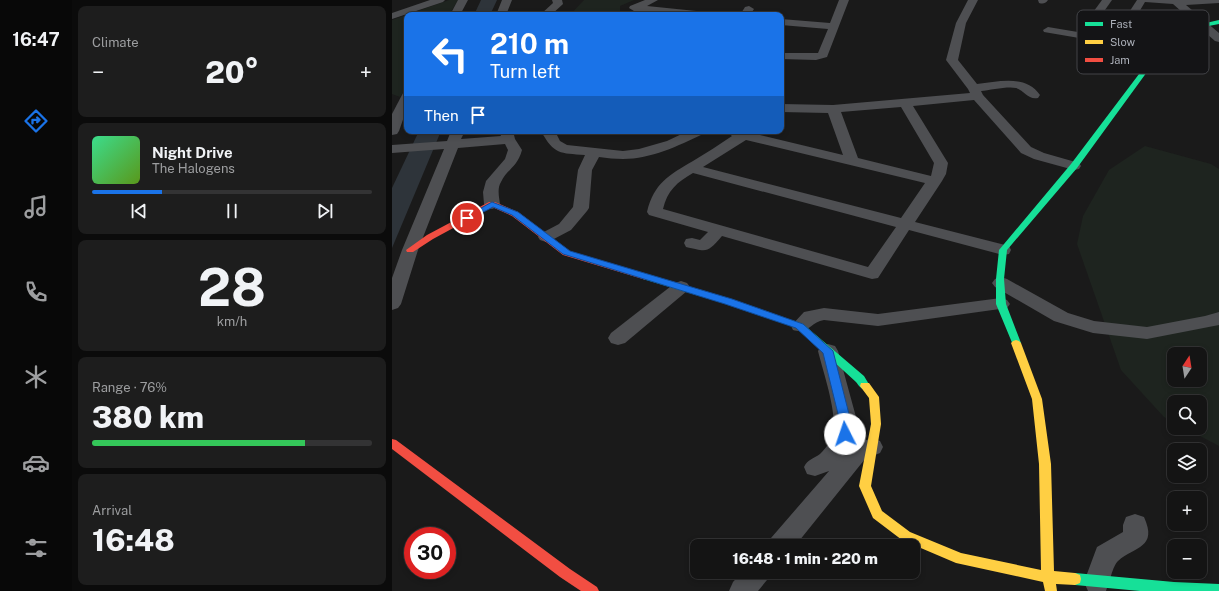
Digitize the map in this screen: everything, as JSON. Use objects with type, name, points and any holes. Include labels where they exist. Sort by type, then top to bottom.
[{"type":"street","points":[[392,16],[440,0]]},
{"type":"street","points":[[457,12],[463,0]]},
{"type":"street","points":[[502,12],[507,0]]},
{"type":"street","points":[[549,12],[558,4],[558,0]]},
{"type":"street","points":[[653,0],[634,8],[673,12]]},
{"type":"street","points":[[784,56],[816,57],[822,55],[844,0]]},
{"type":"street","points":[[973,0],[961,23],[952,60],[975,92],[1026,150],[1039,156],[1074,166]]},
{"type":"street","points":[[1100,10],[1107,0]]},
{"type":"street","points":[[1136,10],[1142,0]]},
{"type":"street","points":[[1147,0],[1176,2],[1219,0]]},
{"type":"street","points":[[1176,2],[1186,10]]},
{"type":"street","points":[[695,12],[700,5]]},
{"type":"street","points":[[784,22],[833,26]]},
{"type":"street","points":[[1209,23],[1219,22]]},
{"type":"street","points":[[1209,29],[1219,39]]},
{"type":"street","points":[[1048,30],[1077,35]]},
{"type":"street","points":[[1051,591],[1048,577],[1045,464],[1037,399],[1001,304],[1003,250],[1074,166],[1142,74]]},
{"type":"street","points":[[784,108],[833,109],[905,102],[975,92],[1015,84],[1022,86],[1034,95]]},
{"type":"street","points":[[744,134],[691,168],[676,175],[657,197],[655,212],[872,274],[939,174],[940,163],[905,102]]},
{"type":"street","points":[[392,131],[398,106]]},
{"type":"street","points":[[833,109],[852,161]]},
{"type":"street","points":[[550,134],[555,144],[564,149],[623,155],[640,153],[672,144],[692,134]]},
{"type":"street","points":[[750,134],[935,181]]},
{"type":"street","points":[[396,148],[452,140],[508,135],[515,150],[512,160],[493,180],[491,192],[492,204]]},
{"type":"street","points":[[392,304],[410,250],[452,140]]},
{"type":"street","points":[[546,237],[565,226],[581,208],[585,170],[594,152]]},
{"type":"street","points":[[691,168],[1003,250]]},
{"type":"street","points":[[410,250],[430,237],[492,204]]},
{"type":"street","points":[[492,204],[515,214],[566,253],[681,287],[800,326],[860,379],[874,397],[876,424],[866,486],[877,514],[906,536],[960,559],[1048,577],[1174,588],[1219,590]]},
{"type":"street","points":[[692,243],[704,246],[719,230]]},
{"type":"street","points":[[1001,283],[1061,317],[1093,327],[1147,333],[1207,322],[1219,318]]},
{"type":"street","points":[[618,338],[681,287]]},
{"type":"street","points":[[800,326],[810,316],[824,314],[878,320],[1001,304]]},
{"type":"street","points":[[816,466],[827,461],[838,448],[845,434],[845,418],[828,351]]},
{"type":"street","points":[[392,443],[405,451],[565,573],[592,591]]},
{"type":"street","points":[[786,539],[857,453],[872,447]]},
{"type":"street","points":[[1097,582],[1106,555],[1136,537],[1135,525]]},
{"type":"street","points":[[742,591],[752,579]]},
{"type":"shaded area","points":[[449,0],[458,0],[451,12],[415,12]]},
{"type":"shaded area","points":[[481,0],[497,0],[491,12],[475,12]]},
{"type":"shaded area","points":[[584,0],[634,0],[620,6],[620,12],[573,12]]},
{"type":"shaded area","points":[[404,16],[404,91],[400,97],[392,94],[392,20]]},
{"type":"shaded area","points":[[418,134],[440,134],[392,248],[392,188]]},
{"type":"shaded area","points":[[1145,146],[1211,164],[1219,169],[1219,446],[1198,435],[1207,435],[1207,395],[1167,395],[1167,418],[1121,370],[1077,244],[1083,216],[1109,170]]},
{"type":"traffic: fast","points":[[1209,24],[1219,22]]},
{"type":"traffic: fast","points":[[1016,343],[1001,304],[1000,279],[1003,250],[1074,166],[1142,74]]},
{"type":"traffic: fast","points":[[646,277],[729,302],[800,326],[860,379],[865,386]]},
{"type":"traffic: fast","points":[[1075,579],[1174,588],[1219,590]]},
{"type":"traffic: slow","points":[[1016,343],[1037,399],[1045,464],[1048,577],[1051,590]]},
{"type":"traffic: slow","points":[[865,386],[874,397],[876,424],[865,486],[877,514],[906,536],[960,559],[1048,577],[1075,579]]},
{"type":"traffic: jam","points":[[410,250],[430,237],[492,204],[515,214],[566,253],[646,277]]},
{"type":"traffic: jam","points":[[392,443],[565,573],[592,591]]},
{"type":"route","points":[[467,218],[492,204],[515,214],[566,253],[629,270],[800,326],[828,351],[845,418],[845,434]]}]
